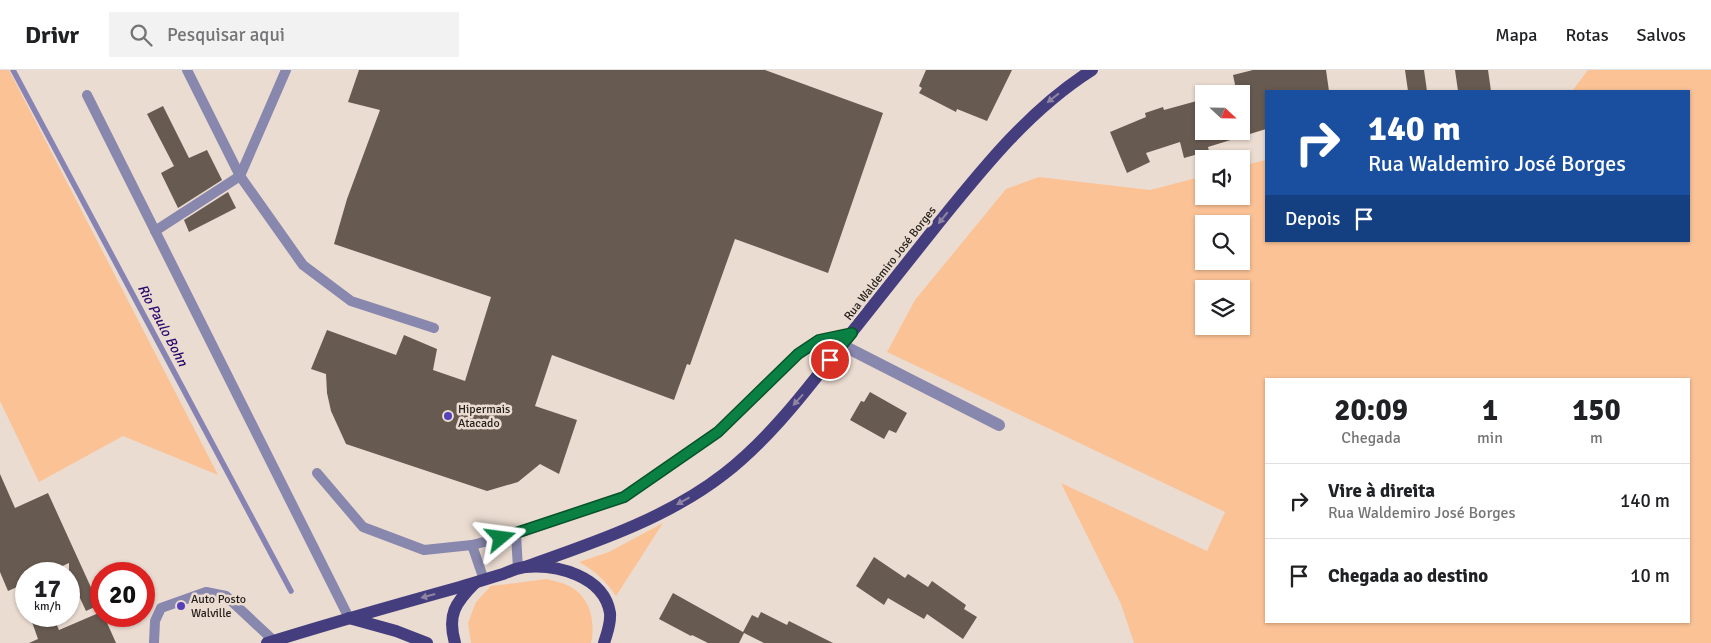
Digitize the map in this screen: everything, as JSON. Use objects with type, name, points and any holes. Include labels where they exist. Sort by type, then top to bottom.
[{"type":"main road","name":"Rua Waldemiro José Borges","points":[[479,582],[588,545],[622,531],[699,492],[724,474],[773,428],[807,390],[960,197],[1012,136],[1048,102],[1092,70]]},
{"type":"main road","points":[[522,568],[551,568],[570,571],[584,578],[600,591],[608,604],[610,614],[610,623],[604,643]]},
{"type":"main road","points":[[271,642],[479,582]]},
{"type":"main road","points":[[456,643],[451,629],[453,612],[462,597],[479,582]]},
{"type":"main road","points":[[349,618],[396,631],[427,643]]},
{"type":"street","points":[[842,345],[999,425]]},
{"type":"lane","points":[[187,70],[240,176],[303,265],[351,301],[434,328]]},
{"type":"lane","points":[[155,231],[240,176],[286,70]]},
{"type":"lane","points":[[87,95],[349,618]]},
{"type":"lane","points":[[317,473],[363,526],[424,550],[472,545],[516,534],[624,497],[718,432],[798,354],[819,340],[852,333]]},
{"type":"lane","points":[[516,534],[522,568]]},
{"type":"lane","points":[[472,545],[479,582]]},
{"type":"lane","points":[[154,643],[155,621],[162,608],[206,592],[226,596],[271,642]]},
{"type":"shaded area","points":[[0,70],[9,70],[218,475],[123,436],[39,482],[0,401]]},
{"type":"shaded area","points":[[1588,70],[1711,70],[1711,643],[1134,643],[1121,604],[1061,483],[1207,551],[1225,512],[887,352],[915,300],[1006,189],[1039,177],[1150,190],[1195,178],[1195,205],[1250,205],[1250,164],[1265,160],[1265,242],[1690,242],[1690,90],[1573,90]]},
{"type":"shaded area","points":[[663,523],[616,596],[600,577],[579,562],[609,552]]},
{"type":"shaded area","points":[[547,579],[575,589],[586,602],[590,610],[593,626],[591,643],[471,643],[468,623],[476,602],[491,586]]},
{"type":"building","points":[[359,70],[765,70],[883,113],[828,273],[735,239],[690,365],[687,364],[674,400],[552,355],[535,406],[577,420],[559,474],[540,464],[518,482],[487,491],[346,444],[331,411],[327,393],[326,374],[311,369],[327,330],[396,355],[404,335],[437,349],[433,370],[465,381],[491,297],[334,244],[347,199],[380,110],[348,102]]},
{"type":"building","points":[[926,70],[1012,70],[987,121],[957,109],[956,112],[919,93],[922,88],[919,86]]},
{"type":"building","points":[[1253,70],[1326,70],[1329,90],[1265,90],[1265,129],[1250,134],[1250,85],[1235,85],[1233,75]]},
{"type":"building","points":[[1405,70],[1424,70],[1427,90],[1408,90]]},
{"type":"building","points":[[1455,70],[1488,70],[1491,90],[1458,90]]},
{"type":"building","points":[[1195,101],[1195,140],[1231,140],[1208,147],[1209,150],[1195,150],[1195,155],[1184,158],[1180,142],[1146,153],[1150,162],[1127,173],[1110,132],[1146,117],[1145,113],[1163,107],[1164,110]]},
{"type":"building","points":[[163,106],[189,158],[207,150],[222,180],[178,208],[161,173],[174,166],[147,114]]},
{"type":"building","points":[[228,192],[236,208],[189,232],[184,220]]},
{"type":"building","points":[[870,392],[907,413],[896,433],[889,430],[884,439],[850,420],[861,401],[864,402]]},
{"type":"building","points":[[0,474],[15,508],[48,493],[79,562],[15,562],[15,588],[8,591],[0,572]]},
{"type":"building","points":[[874,557],[905,578],[908,574],[928,587],[932,581],[966,605],[964,609],[977,617],[963,639],[927,614],[924,619],[888,598],[884,605],[856,586]]},
{"type":"building","points":[[80,563],[90,585],[90,609],[86,611],[80,598]]},
{"type":"building","points":[[673,593],[743,632],[752,615],[758,618],[761,612],[787,625],[789,621],[833,643],[764,643],[744,633],[739,643],[708,643],[659,619]]},
{"type":"building","points":[[90,617],[90,627],[109,627],[116,643],[29,643],[38,639],[34,627],[58,627],[59,630],[66,627],[80,627],[80,621]]},
{"type":"waterway","name":"Rio Paulo Bohn","points":[[13,70],[291,591]]},
{"type":"place","name":"Hipermais Atacado","points":[[448,416]]},
{"type":"place","name":"Auto Posto Walville","points":[[181,606]]},
{"type":"route","points":[[501,538],[624,497],[718,432],[798,354],[819,340],[852,333],[830,360]]}]
